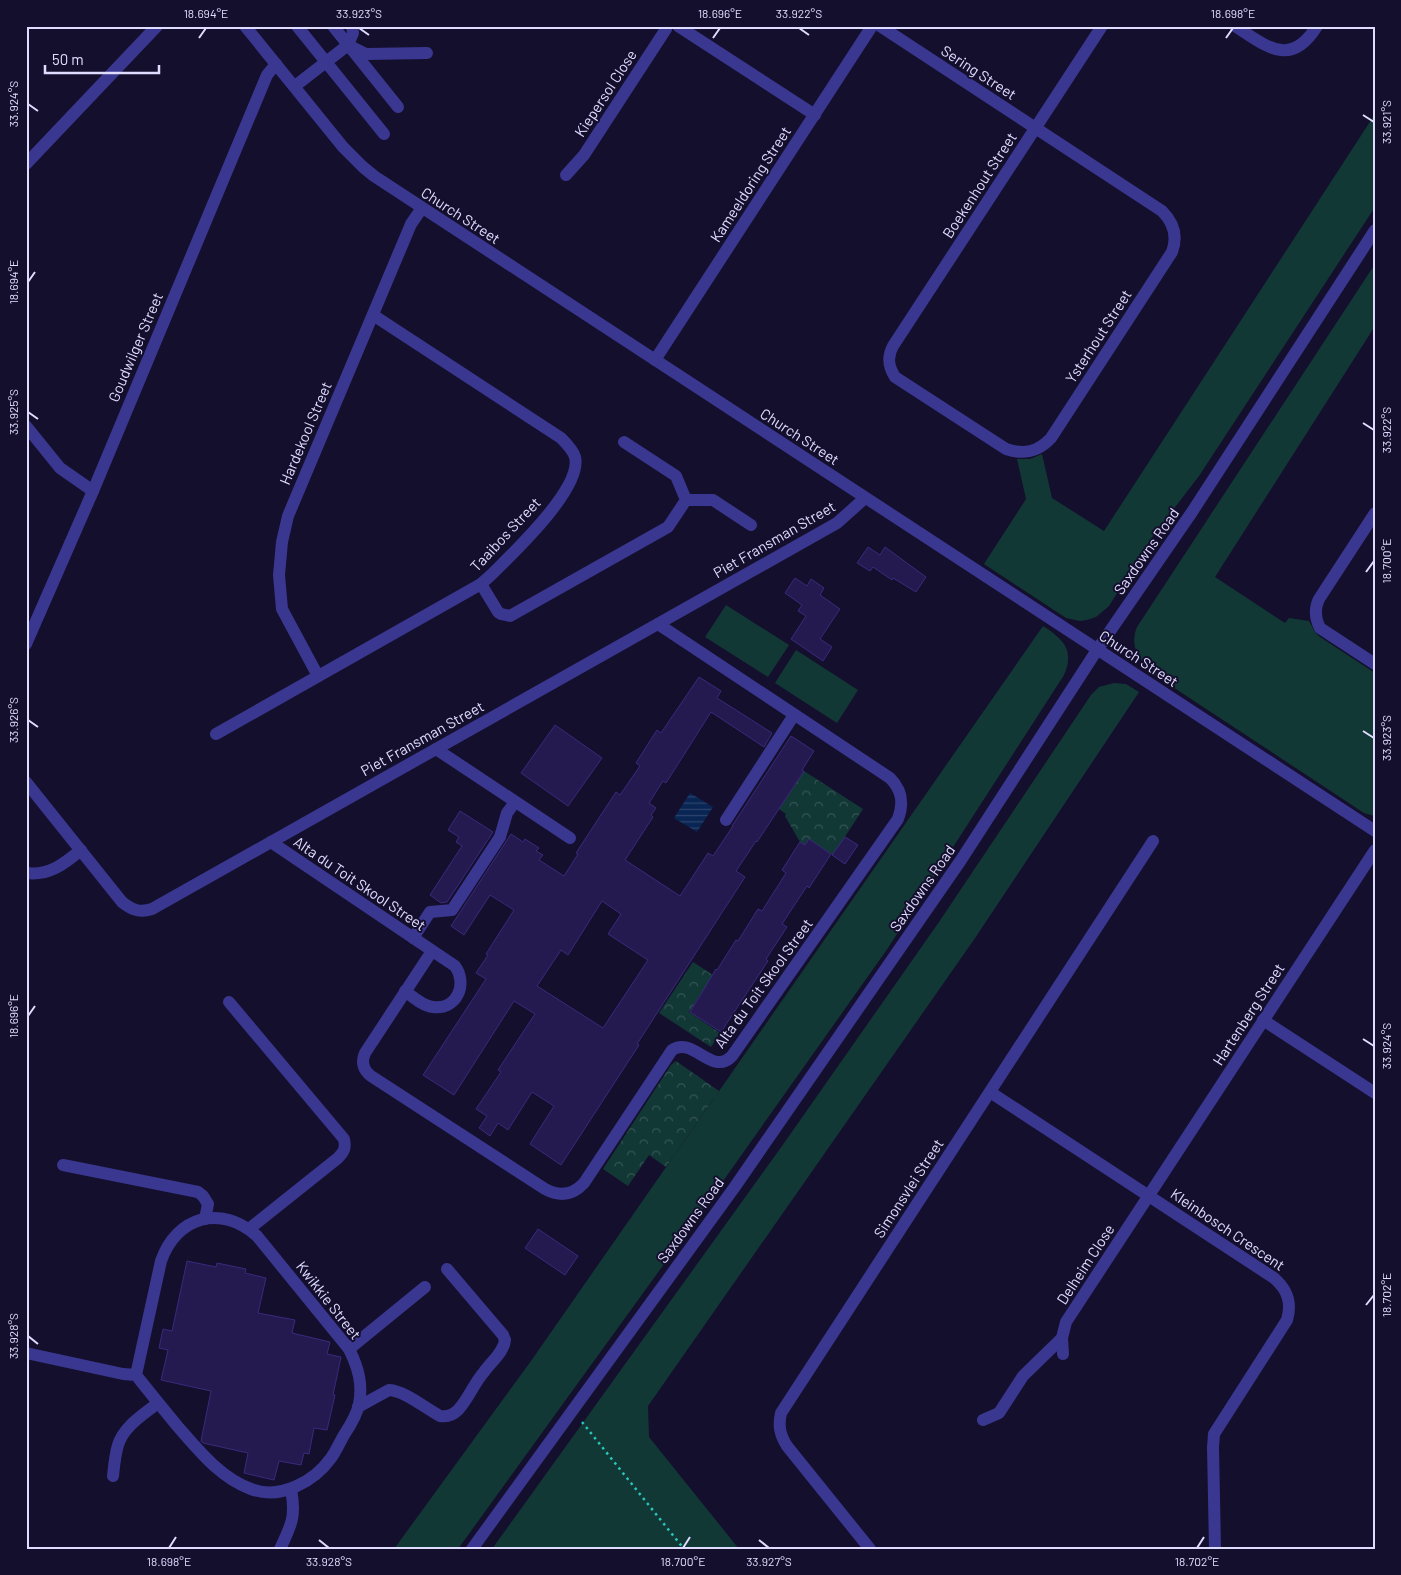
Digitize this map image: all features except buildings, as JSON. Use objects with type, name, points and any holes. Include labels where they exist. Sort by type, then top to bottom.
[{"type":"street","points":[[26,164],[157,26]]},
{"type":"street","name":"Church Street","points":[[245,26],[327,127],[363,167],[380,181],[1375,831]]},
{"type":"street","points":[[297,26],[384,134]]},
{"type":"street","points":[[333,26],[398,107]]},
{"type":"street","points":[[295,86],[348,44],[352,33],[352,26]]},
{"type":"street","name":"Kiepersol Close","points":[[566,175],[584,155],[666,26]]},
{"type":"street","points":[[678,26],[815,115]]},
{"type":"street","name":"Kameeldoring Street","points":[[655,360],[872,26]]},
{"type":"street","name":"Sering Street","points":[[880,26],[1036,128]]},
{"type":"street","name":"Boekenhout Street","points":[[889,364],[890,352],[893,346],[1102,26]]},
{"type":"street","points":[[1235,26],[1264,45],[1278,50],[1286,50],[1300,46],[1317,26]]},
{"type":"street","points":[[348,44],[366,54],[427,53]]},
{"type":"street","name":"Goudwilger Street","points":[[26,644],[93,491],[266,75],[276,64]]},
{"type":"street","name":"Ysterhout Street","points":[[889,364],[895,376],[901,381],[1006,449],[1021,452],[1037,449],[1051,438],[1172,252],[1175,245],[1174,229],[1162,211],[1036,128]]},
{"type":"street","name":"Hardekool Street","points":[[318,676],[282,609],[279,574],[282,542],[288,516],[372,315],[411,224],[422,208]]},
{"type":"street","name":"Saxdowns Road","points":[[472,1549],[734,1188],[961,860],[1097,650],[1192,512],[1375,230]]},
{"type":"street","name":"Taaibos Street","points":[[216,734],[481,584],[491,576],[545,518],[570,482],[575,468],[575,457],[561,438],[372,315]]},
{"type":"street","points":[[26,426],[60,468],[93,491]]},
{"type":"street","points":[[624,442],[676,476],[686,500]]},
{"type":"street","name":"Piet Fransman Street","points":[[26,782],[126,905],[138,911],[152,909],[837,524],[864,498]]},
{"type":"street","points":[[481,584],[498,612],[505,615],[515,614],[668,528],[686,500]]},
{"type":"street","points":[[686,500],[713,500],[751,525]]},
{"type":"street","points":[[1375,513],[1319,599],[1315,616],[1320,628],[1325,632],[1375,664]]},
{"type":"street","name":"Alta du Toit Skool Street","points":[[432,950],[364,1056],[363,1064],[367,1073],[551,1193],[565,1194],[579,1188],[584,1183],[672,1050],[680,1046],[689,1047],[718,1063],[726,1061],[732,1056],[898,819],[901,811],[901,794],[890,778],[658,624]]},
{"type":"street","points":[[726,820],[794,714]]},
{"type":"street","points":[[436,749],[570,838]]},
{"type":"street","points":[[413,938],[430,912],[452,910],[500,836],[507,813],[515,802]]},
{"type":"street","name":"Simonsvlei Street","points":[[870,1549],[787,1446],[780,1434],[781,1413],[1153,841]]},
{"type":"street","name":"Alta du Toit Skool Street","points":[[271,842],[432,950],[459,971],[462,984],[458,996],[447,1005],[427,1006],[405,991]]},
{"type":"street","points":[[26,873],[46,873],[54,870],[81,850]]},
{"type":"street","name":"Hartenberg Street","points":[[1148,1196],[1375,850]]},
{"type":"street","points":[[229,1002],[344,1139],[346,1149],[338,1158],[249,1229]]},
{"type":"street","points":[[1263,1020],[1375,1093]]},
{"type":"street","name":"Kleinbosch Crescent","points":[[990,1092],[1274,1278],[1284,1287],[1290,1307],[1287,1320],[1214,1434],[1215,1549]]},
{"type":"street","points":[[63,1165],[198,1192],[208,1204],[205,1219]]},
{"type":"street","name":"Delheim Close","points":[[1063,1354],[1062,1338],[1066,1322],[1148,1196]]},
{"type":"street","name":"Kwikkie Street","points":[[205,1219],[233,1220],[257,1236],[348,1349],[356,1362],[360,1384],[358,1407],[348,1429],[330,1459],[311,1478],[286,1491],[264,1492],[242,1486],[207,1460],[136,1375],[165,1250],[179,1231],[188,1225],[205,1219]]},
{"type":"street","points":[[358,1407],[388,1390],[393,1390],[440,1416],[452,1414],[458,1410],[502,1349],[505,1344],[503,1335],[447,1269]]},
{"type":"street","points":[[348,1349],[425,1287]]},
{"type":"street","points":[[983,1420],[999,1413],[1023,1376],[1062,1338]]},
{"type":"street","points":[[26,1353],[136,1375]]},
{"type":"street","points":[[113,1476],[118,1446],[123,1435],[128,1428],[158,1403]]},
{"type":"street","points":[[280,1549],[293,1520],[294,1506],[291,1488]]},
{"type":"path","points":[[573,1411],[684,1549]]},
{"type":"green space","points":[[1375,114],[1375,207],[1199,476],[1153,536],[1109,606],[1096,617],[1087,620],[1080,621],[1066,618],[984,564],[1026,499],[1017,459],[1030,459],[1042,454],[1052,498],[1104,531]]},
{"type":"green space","points":[[1375,264],[1375,326],[1215,577],[1285,623],[1289,618],[1309,621],[1320,637],[1375,673],[1374,816],[1364,813],[1144,668],[1146,665],[1139,657],[1135,648],[1134,638],[1137,627]]},
{"type":"green space","points":[[726,605],[789,645],[768,677],[705,637]]},
{"type":"green space","points":[[1043,626],[1065,646],[1068,659],[1064,675],[888,948],[680,1242],[458,1549],[394,1549],[531,1361]]},
{"type":"green space","points":[[796,650],[858,690],[837,723],[775,683]]},
{"type":"green space","points":[[1114,683],[1126,684],[1139,692],[973,941],[648,1406],[649,1437],[739,1549],[492,1549],[782,1146],[939,922],[1091,695],[1099,687]]},
{"type":"green space","points":[[804,771],[863,809],[833,855],[809,839],[805,845],[800,842],[785,816],[786,814],[779,809]]},
{"type":"green space","points":[[693,962],[713,975],[689,1012],[720,1033],[711,1047],[659,1013]]},
{"type":"green space","points":[[676,1061],[719,1091],[666,1167],[649,1155],[628,1186],[603,1169],[671,1065]]},
{"type":"water","points":[[690,793],[713,807],[697,832],[674,818]]}]
